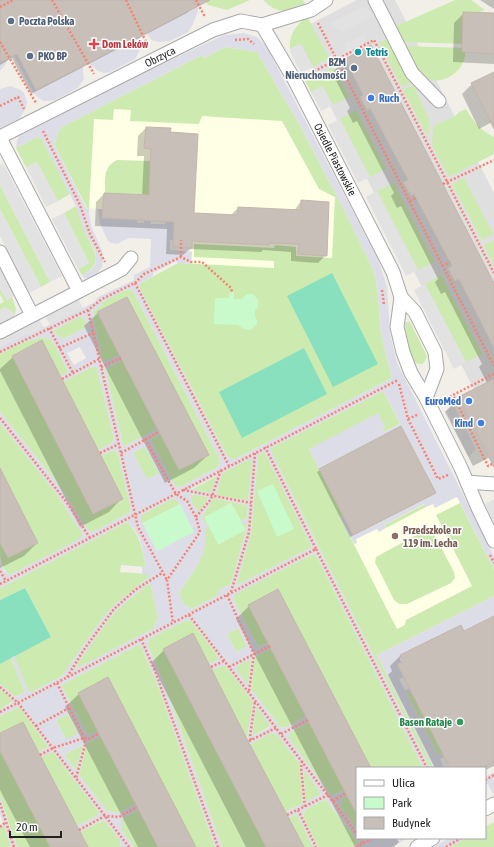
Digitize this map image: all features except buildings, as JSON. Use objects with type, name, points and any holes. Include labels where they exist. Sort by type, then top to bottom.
[{"type":"street","name":"Obrzyca","points":[[0,138],[213,30],[241,21],[262,24],[311,10],[326,0]]},
{"type":"street","points":[[375,0],[412,73],[439,102]]},
{"type":"street","name":"Osiedle Piastowskie","points":[[262,24],[295,81],[393,272],[401,298],[397,327],[403,352],[411,373],[426,398],[467,482],[491,545]]},
{"type":"street","points":[[0,138],[79,291]]},
{"type":"street","points":[[0,252],[32,315]]},
{"type":"street","points":[[0,332],[122,269],[131,258]]},
{"type":"street","name":"Osiedle Piastowskie","points":[[401,298],[415,312],[436,352],[438,369],[426,398]]},
{"type":"street","points":[[467,482],[494,484]]},
{"type":"street","points":[[417,847],[431,839]]},
{"type":"path","points":[[0,6],[13,0]]},
{"type":"path","points":[[52,0],[101,86]]},
{"type":"path","points":[[126,0],[155,59]]},
{"type":"path","points":[[196,0],[213,30]]},
{"type":"path","points":[[311,10],[338,59],[494,366]]},
{"type":"path","points":[[234,40],[248,38],[257,46]]},
{"type":"path","points":[[338,59],[374,40],[494,273]]},
{"type":"path","points":[[0,42],[43,115]]},
{"type":"path","points":[[37,132],[42,129],[49,128]]},
{"type":"path","points":[[42,129],[80,206],[90,234],[120,290]]},
{"type":"path","points":[[443,184],[494,160]]},
{"type":"path","points":[[410,201],[416,198]]},
{"type":"path","points":[[181,240],[181,258]]},
{"type":"path","points":[[476,248],[480,246]]},
{"type":"path","points":[[0,352],[88,310],[102,299],[135,284],[144,274],[181,258],[191,262],[202,262],[230,288],[232,292]]},
{"type":"path","points":[[442,266],[450,262]]},
{"type":"path","points":[[135,284],[230,466]]},
{"type":"path","points":[[381,285],[384,306]]},
{"type":"path","points":[[88,310],[138,527],[166,580],[173,623]]},
{"type":"path","points":[[49,328],[73,373]]},
{"type":"path","points":[[59,348],[93,332]]},
{"type":"path","points":[[101,367],[121,358]]},
{"type":"path","points":[[62,379],[99,359]]},
{"type":"path","points":[[0,584],[411,373]]},
{"type":"path","points":[[494,374],[453,395],[488,466],[494,463]]},
{"type":"path","points":[[398,380],[408,419],[438,479],[449,474]]},
{"type":"path","points":[[0,418],[65,500],[90,538]]},
{"type":"path","points":[[121,453],[159,432]]},
{"type":"path","points":[[145,439],[176,494],[186,500],[196,517],[200,532],[166,580]]},
{"type":"path","points":[[100,453],[119,444]]},
{"type":"path","points":[[265,447],[426,767]]},
{"type":"path","points":[[231,592],[249,532],[256,452]]},
{"type":"path","points":[[196,517],[212,496],[220,470]]},
{"type":"path","points":[[183,490],[251,504]]},
{"type":"path","points":[[491,545],[494,563]]},
{"type":"path","points":[[0,712],[316,549]]},
{"type":"path","points":[[0,570],[6,581]]},
{"type":"path","points":[[66,678],[85,648],[114,609],[135,590],[162,573]]},
{"type":"path","points":[[227,594],[254,654],[248,692]]},
{"type":"path","points":[[189,614],[356,834]]},
{"type":"path","points":[[141,639],[156,670],[218,847]]},
{"type":"path","points":[[229,667],[270,646]]},
{"type":"path","points":[[211,667],[224,661]]},
{"type":"path","points":[[57,683],[84,738],[84,745],[76,778]]},
{"type":"path","points":[[0,686],[18,703],[129,847]]},
{"type":"path","points":[[255,701],[250,741],[276,728]]},
{"type":"path","points":[[36,726],[69,708]]},
{"type":"path","points":[[281,734],[308,720]]},
{"type":"path","points":[[40,754],[84,738],[89,739],[99,733]]},
{"type":"path","points":[[302,761],[301,768],[305,807]]},
{"type":"path","points":[[332,801],[346,793]]},
{"type":"path","points":[[287,815],[328,795]]},
{"type":"path","points":[[0,804],[14,847]]},
{"type":"path","points":[[79,830],[105,816],[119,816],[137,807]]},
{"type":"path","points":[[298,810],[316,847]]},
{"type":"path","points":[[0,826],[6,822]]},
{"type":"path","points":[[360,839],[363,844]]},
{"type":"path","points":[[356,847],[372,839]]},
{"type":"path","points":[[445,847],[459,839]]},
{"type":"shaded area","points":[[43,0],[61,0],[93,61],[136,38],[116,0],[135,0],[151,31],[193,8],[189,0],[195,0],[198,11],[188,32],[170,41],[159,42],[153,41],[149,37],[130,2],[124,5],[140,37],[141,48],[135,59],[110,72],[104,73],[98,71],[90,64],[73,31],[66,34],[83,68],[84,79],[78,88],[55,100],[43,101],[34,94],[14,56],[7,60],[0,71],[0,63],[3,61],[0,55],[0,22],[36,90],[79,68]]},
{"type":"shaded area","points":[[357,0],[395,0],[494,193],[494,429],[293,33]]},
{"type":"shaded area","points":[[363,7],[376,15],[342,32],[329,24]]},
{"type":"shaded area","points":[[244,33],[257,37],[266,46],[378,259],[387,287],[390,333],[397,363],[494,556],[494,569],[457,497],[435,508],[433,504],[426,507],[424,504],[384,525],[386,528],[379,532],[377,529],[356,539],[357,543],[354,544],[340,517],[343,516],[353,535],[430,496],[425,471],[401,426],[319,469],[309,449],[378,413],[385,427],[382,428],[384,432],[400,424],[383,391],[271,448],[279,468],[429,767],[422,767],[316,555],[312,554],[234,595],[233,599],[258,647],[268,643],[271,648],[255,657],[251,689],[280,727],[285,728],[306,716],[309,722],[291,732],[288,737],[332,796],[344,790],[347,796],[342,799],[340,807],[356,828],[356,838],[327,801],[323,800],[305,810],[303,816],[318,847],[313,847],[297,814],[289,818],[285,812],[303,803],[299,763],[276,734],[271,733],[250,744],[247,739],[253,702],[226,666],[221,666],[212,670],[209,664],[218,660],[218,656],[191,621],[186,620],[149,639],[148,645],[162,678],[222,847],[215,847],[156,681],[140,644],[61,685],[87,734],[90,735],[98,731],[100,736],[87,743],[79,775],[107,811],[118,813],[136,804],[139,810],[121,819],[121,830],[134,847],[121,847],[120,840],[106,822],[100,821],[80,832],[77,826],[97,816],[99,812],[53,752],[41,757],[39,752],[48,746],[19,707],[0,716],[0,709],[12,703],[12,700],[0,689],[0,684],[15,697],[25,692],[11,658],[14,656],[28,691],[32,692],[62,676],[112,607],[149,577],[148,574],[142,574],[142,567],[146,567],[140,539],[134,529],[127,522],[0,588],[0,564],[5,572],[10,575],[81,538],[82,533],[55,492],[0,423],[0,412],[61,488],[88,530],[93,532],[129,513],[131,510],[118,453],[113,450],[101,456],[98,450],[112,443],[114,439],[97,368],[94,366],[63,382],[61,376],[68,371],[51,339],[40,337],[26,341],[0,354],[0,347],[24,335],[31,334],[95,302],[98,297],[134,280],[134,275],[150,267],[151,239],[129,238],[117,244],[111,243],[108,241],[100,224],[98,209],[103,209],[102,218],[137,220],[137,223],[144,223],[144,220],[151,221],[151,224],[165,224],[165,222],[174,222],[174,240],[170,240],[170,250],[192,252],[191,264],[178,263],[176,261],[153,273],[153,276],[141,283],[139,287],[227,456],[233,460],[392,378],[381,335],[376,279],[372,267],[298,122],[257,52],[225,47],[204,58],[202,55],[60,128],[54,144],[86,208],[89,209],[91,226],[102,251],[102,267],[92,278],[84,278],[82,275],[92,269],[95,265],[95,251],[82,226],[76,206],[42,139],[37,137],[16,148],[17,140],[19,136],[125,81],[224,35]],"holes":[[[127,289],[133,291],[220,460],[218,467],[180,487],[175,486],[151,441],[152,438],[160,434],[157,429],[125,446],[123,445],[106,372],[107,368],[122,360],[119,355],[106,361],[102,359],[93,311],[103,302]],[[81,316],[87,321],[85,328],[63,339],[56,335],[54,330]],[[80,347],[86,358],[74,365],[67,353]],[[145,447],[159,473],[147,479],[133,453]],[[265,453],[312,547],[236,586],[251,532],[258,455]],[[252,458],[248,501],[216,495],[222,473]],[[216,476],[211,493],[191,489]],[[190,494],[209,497],[199,512],[192,503]],[[174,498],[180,504],[194,532],[157,551],[143,523],[141,523],[141,515]],[[214,498],[246,505],[248,508],[247,518],[241,521],[242,524],[247,523],[246,531],[231,584],[217,591],[219,595],[192,609],[183,604],[179,593],[202,556],[206,541],[205,528],[209,526],[207,522],[204,524],[202,516]],[[148,584],[151,585],[158,618],[153,629],[73,670],[116,611]],[[238,628],[247,646],[236,652],[227,634]],[[251,659],[248,685],[236,670],[237,666]],[[256,707],[270,725],[269,728],[252,736]],[[68,714],[77,731],[77,734],[65,738],[56,720]],[[83,745],[76,771],[65,754]],[[303,769],[320,792],[320,795],[306,801]]]},
{"type":"shaded area","points":[[365,33],[364,48],[344,59],[345,44]]},
{"type":"shaded area","points":[[301,44],[313,67],[301,73],[290,49]]},
{"type":"shaded area","points":[[225,47],[298,122],[376,279],[178,263],[191,264],[192,241],[174,240],[174,222],[102,218],[103,209],[87,208],[57,137]]},
{"type":"shaded area","points":[[10,86],[21,90],[24,93],[27,102],[26,108],[20,118],[0,128],[0,89]]},
{"type":"shaded area","points":[[322,86],[333,105],[321,111],[311,92]]},
{"type":"shaded area","points":[[340,119],[370,177],[358,183],[328,125]]},
{"type":"shaded area","points":[[37,162],[58,201],[46,207],[26,167]]},
{"type":"shaded area","points":[[3,163],[62,276],[50,282],[0,185],[0,165]]},
{"type":"shaded area","points":[[377,191],[418,270],[406,276],[366,197]]},
{"type":"shaded area","points":[[0,209],[41,287],[29,293],[0,236]]},
{"type":"shaded area","points":[[64,213],[89,263],[78,269],[52,219]]},
{"type":"shaded area","points":[[0,268],[15,295],[7,301],[0,289]]},
{"type":"shaded area","points":[[425,284],[466,362],[454,369],[414,290]]},
{"type":"shaded area","points":[[77,297],[83,308],[50,325],[44,314]]},
{"type":"shaded area","points":[[5,307],[15,314],[12,319],[0,326],[0,310]]},
{"type":"shaded area","points":[[38,317],[44,328],[31,334],[24,335],[0,347],[0,336]]},
{"type":"shaded area","name":"Przedszkole nr 119 im. Lecha","points":[[384,392],[453,488],[494,569],[494,592],[373,654],[279,468],[285,443]]},
{"type":"shaded area","points":[[453,404],[476,449],[469,457],[446,411]]},
{"type":"shaded area","points":[[494,499],[494,522],[485,504]]},
{"type":"shaded area","points":[[494,596],[494,616],[464,631],[461,625],[400,655],[403,662],[398,664],[404,677],[399,679],[405,690],[410,688],[411,691],[407,694],[438,755],[442,753],[444,757],[440,759],[444,767],[433,767],[377,655]]},
{"type":"shaded area","points":[[494,772],[494,794],[488,784],[486,785],[486,776]]},
{"type":"shaded area","points":[[0,797],[17,847],[11,847],[4,825],[0,828],[0,825],[3,822],[0,814]]},
{"type":"shaded area","points":[[356,839],[407,839],[391,847],[352,847],[356,845],[358,841]]},
{"type":"shaded area","points":[[447,839],[464,839],[450,847],[434,847]]},
{"type":"green space","points":[[204,0],[250,0],[227,10],[208,5]]},
{"type":"green space","points":[[263,0],[303,0],[307,7],[284,11],[268,5]]},
{"type":"green space","points":[[455,0],[471,0],[485,10],[468,16],[466,44],[401,42],[394,27]]},
{"type":"green space","points":[[305,18],[308,18],[329,58],[313,67],[301,44],[290,49],[293,32]]},
{"type":"green space","points":[[389,38],[412,82],[402,87],[379,43]]},
{"type":"green space","points":[[404,46],[466,48],[465,58],[460,68],[450,77],[438,80],[426,79],[419,73]]},
{"type":"green space","points":[[225,47],[257,52],[298,122],[340,202],[372,267],[376,279],[381,335],[392,378],[233,460],[227,456],[139,287],[141,283],[178,263],[274,268],[274,261],[194,257],[194,244],[274,248],[275,245],[296,247],[296,256],[332,258],[335,197],[319,189],[282,121],[202,116],[199,124],[130,121],[131,110],[114,109],[113,120],[94,119],[89,209],[87,208],[54,144],[60,128],[202,55],[204,58]]},
{"type":"green space","points":[[334,68],[349,97],[333,105],[323,86],[311,92],[305,81]]},
{"type":"green space","points":[[413,85],[429,119],[429,134],[426,134],[403,90]]},
{"type":"green space","points":[[466,109],[485,132],[494,137],[494,154],[449,177],[432,146],[433,126]]},
{"type":"green space","points":[[356,110],[386,169],[370,177],[340,119]]},
{"type":"green space","points":[[37,137],[42,139],[70,194],[58,201],[37,162],[26,167],[16,148]]},
{"type":"green space","points":[[117,160],[150,161],[149,195],[105,193],[105,178],[107,170],[112,163]]},
{"type":"green space","points":[[464,178],[493,234],[482,240],[452,184]]},
{"type":"green space","points":[[394,183],[434,262],[418,270],[377,191]]},
{"type":"green space","points":[[0,185],[50,282],[41,287],[0,209]]},
{"type":"green space","points":[[76,206],[96,258],[93,267],[82,275],[78,269],[89,263],[64,213]]},
{"type":"green space","points":[[494,240],[494,265],[484,245]]},
{"type":"green space","points":[[332,273],[378,364],[333,387],[287,296]]},
{"type":"green space","points":[[441,275],[482,354],[466,362],[425,284]]},
{"type":"green space","points":[[0,289],[7,300],[12,297],[16,309],[15,314],[5,307],[0,310],[0,304],[4,302],[0,294]]},
{"type":"green space","points":[[127,289],[133,291],[220,460],[218,467],[180,487],[175,486],[151,441],[152,438],[160,434],[179,470],[209,455],[127,297],[97,312],[119,355],[106,362],[102,359],[93,311],[100,306],[102,302]]},
{"type":"green space","points":[[230,292],[234,292],[234,299],[242,299],[247,294],[253,294],[258,300],[258,308],[255,310],[257,324],[251,330],[244,329],[238,325],[214,324],[215,298],[229,298]]},
{"type":"green space","points":[[81,316],[87,321],[85,328],[63,339],[56,335],[54,330]]},
{"type":"green space","points":[[410,322],[427,356],[424,363],[419,364],[414,362],[411,357],[406,337],[405,323]]},
{"type":"green space","points":[[40,337],[51,339],[68,371],[67,373],[61,376],[42,341],[12,356],[93,514],[123,498],[101,456],[113,450],[118,453],[131,510],[129,513],[93,532],[88,530],[61,488],[0,412],[0,354],[26,341]]},
{"type":"green space","points":[[304,348],[327,394],[242,438],[219,392]]},
{"type":"green space","points":[[122,360],[157,429],[125,446],[123,445],[106,372],[107,368]]},
{"type":"green space","points":[[94,366],[97,368],[114,439],[112,443],[98,450],[63,382]]},
{"type":"green space","points":[[383,391],[400,424],[384,432],[382,428],[384,427],[309,449],[343,516],[340,517],[397,629],[405,625],[406,620],[472,586],[436,515],[460,503],[494,569],[494,596],[377,655],[433,767],[429,767],[270,450],[271,448]]},
{"type":"green space","points":[[0,423],[55,492],[82,533],[82,538],[10,575],[2,565],[0,543],[8,558],[38,543],[0,468]]},
{"type":"green space","points":[[145,446],[159,473],[147,480],[133,453]]},
{"type":"green space","points":[[262,452],[265,453],[312,547],[236,586],[251,532],[258,455]]},
{"type":"green space","points":[[253,457],[248,501],[216,495],[222,473]]},
{"type":"green space","points":[[217,476],[211,493],[191,490]]},
{"type":"green space","points":[[273,484],[294,529],[277,537],[257,491]]},
{"type":"green space","points":[[190,494],[209,497],[199,512],[192,503]]},
{"type":"green space","points":[[174,498],[180,504],[141,524],[141,515]]},
{"type":"green space","points":[[214,498],[246,505],[248,508],[247,518],[241,521],[231,503],[205,517],[207,522],[204,524],[202,516]]},
{"type":"green space","points":[[231,503],[246,530],[218,544],[204,517]]},
{"type":"green space","points":[[180,504],[195,532],[157,551],[143,523]]},
{"type":"green space","points":[[425,504],[426,507],[386,528],[384,525]]},
{"type":"green space","points":[[127,522],[132,527],[138,538],[146,567],[121,565],[120,572],[148,574],[149,577],[112,607],[62,676],[32,692],[28,691],[14,656],[51,637],[25,588],[0,600],[0,588]]},
{"type":"green space","points":[[247,522],[246,531],[231,584],[218,591],[219,595],[192,609],[183,604],[179,593],[202,555],[205,537],[204,528],[209,526],[219,544],[245,530],[242,524]]},
{"type":"green space","points":[[429,530],[434,534],[454,572],[455,578],[451,583],[407,604],[399,604],[394,600],[375,563],[376,557],[422,532]]},
{"type":"green space","points":[[313,554],[316,555],[422,767],[370,767],[278,589],[249,605],[268,643],[258,647],[233,599],[234,594]]},
{"type":"green space","points":[[148,584],[151,585],[158,618],[153,629],[72,671],[116,611]]},
{"type":"green space","points":[[25,588],[51,637],[0,664],[0,600]]},
{"type":"green space","points":[[186,620],[191,621],[218,656],[218,660],[209,664],[193,634],[163,649],[266,847],[222,847],[162,678],[148,645],[149,639]]},
{"type":"green space","points":[[238,628],[247,646],[236,652],[227,634]]},
{"type":"green space","points":[[140,644],[156,681],[215,847],[196,847],[98,731],[90,735],[87,734],[61,685]]},
{"type":"green space","points":[[271,648],[306,716],[285,728],[280,727],[251,689],[255,657]]},
{"type":"green space","points":[[11,658],[25,692],[15,697],[0,684],[0,664]]},
{"type":"green space","points":[[251,658],[248,686],[236,670],[237,666]]},
{"type":"green space","points":[[221,666],[226,666],[253,702],[247,739],[212,670]]},
{"type":"green space","points":[[0,689],[12,700],[12,702],[0,709]]},
{"type":"green space","points":[[411,691],[442,753],[438,755],[407,694]]},
{"type":"green space","points":[[256,706],[270,725],[252,736]]},
{"type":"green space","points":[[19,707],[48,746],[47,748],[39,752],[23,722],[0,733],[0,716]]},
{"type":"green space","points":[[68,714],[77,731],[77,734],[68,739],[65,738],[56,720]]},
{"type":"green space","points":[[309,722],[344,790],[332,796],[287,737],[291,732]]},
{"type":"green space","points":[[271,733],[277,734],[299,763],[303,803],[285,812],[250,744]]},
{"type":"green space","points":[[100,736],[136,804],[118,813],[107,811],[79,775],[87,743]]},
{"type":"green space","points":[[83,745],[76,771],[65,754]]},
{"type":"green space","points":[[0,751],[50,847],[17,847],[0,797]]},
{"type":"green space","points":[[53,752],[99,812],[97,816],[77,826],[41,757]]},
{"type":"green space","points":[[303,769],[320,792],[320,795],[306,802]]},
{"type":"green space","points":[[347,796],[356,812],[356,828],[340,807],[342,799]]},
{"type":"green space","points":[[323,800],[327,801],[358,842],[356,845],[352,847],[318,847],[303,817],[305,810]]},
{"type":"green space","points":[[139,810],[158,847],[134,847],[121,830],[121,819]]},
{"type":"green space","points":[[297,814],[313,847],[304,847],[289,818]]},
{"type":"green space","points":[[101,821],[106,822],[120,840],[121,847],[88,847],[80,832]]},
{"type":"green space","points":[[494,822],[494,847],[450,847],[464,839],[486,839],[486,826]]},
{"type":"green space","points":[[4,825],[11,847],[0,847],[0,828]]},
{"type":"place","name":"Poczta Polska","points":[[11,21]]},
{"type":"place","name":"Dom Leków","points":[[94,44]]},
{"type":"place","name":"Tetris","points":[[358,52]]},
{"type":"place","name":"PKO BP","points":[[30,56]]},
{"type":"place","name":"BZM Nieruchomości","points":[[354,68]]},
{"type":"place","name":"Ruch","points":[[371,98]]},
{"type":"place","name":"EuroMed","points":[[469,401]]},
{"type":"place","name":"Kind","points":[[481,423]]},
{"type":"place","name":"Przedszkole nr 119 im. Lecha","points":[[395,536]]},
{"type":"place","name":"Basen Rataje","points":[[460,722]]}]
